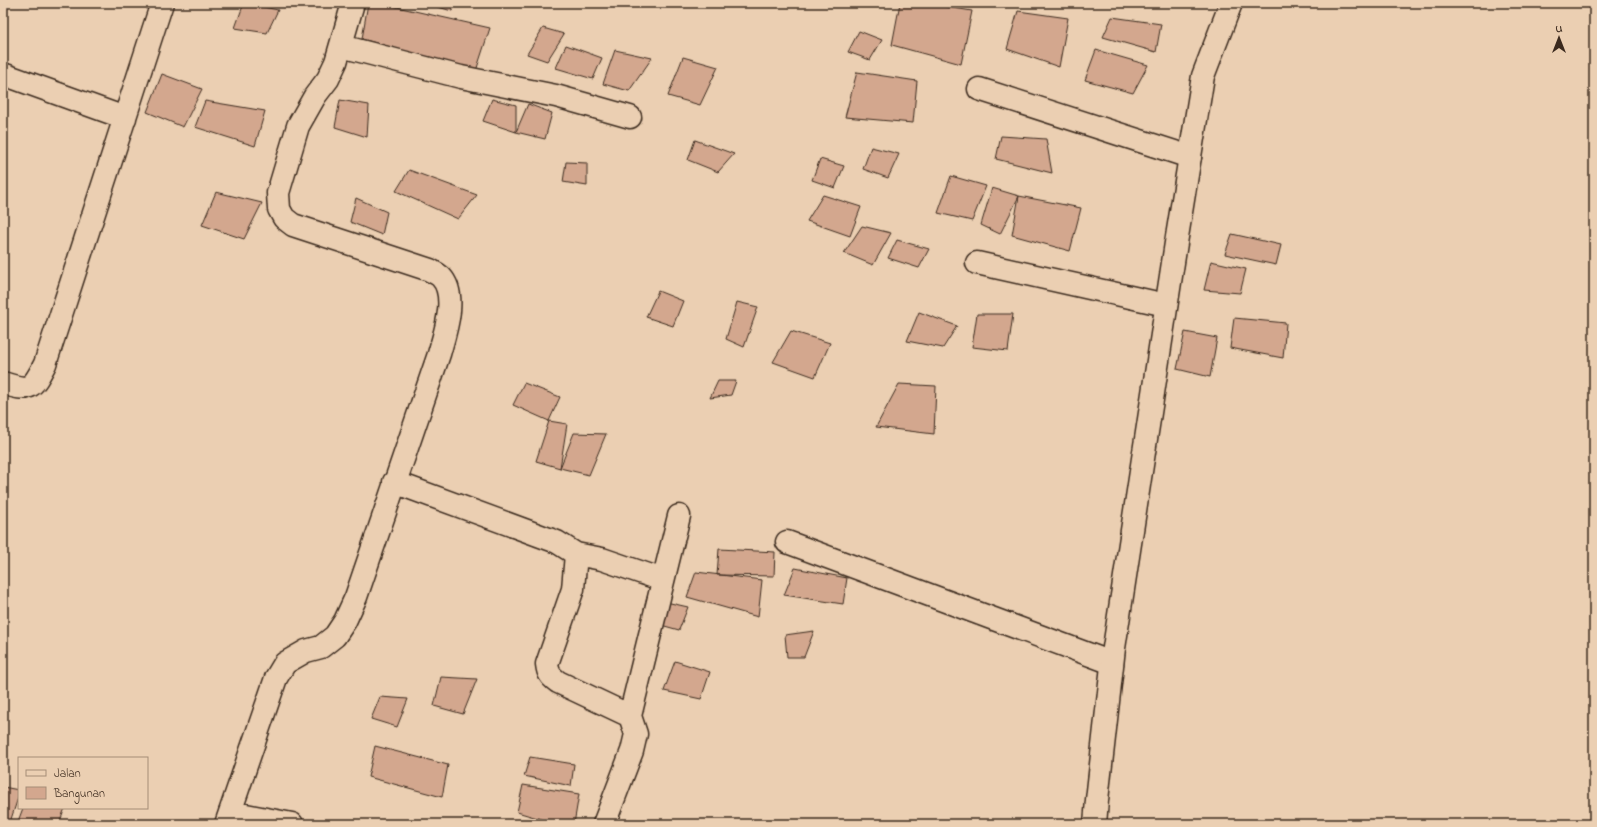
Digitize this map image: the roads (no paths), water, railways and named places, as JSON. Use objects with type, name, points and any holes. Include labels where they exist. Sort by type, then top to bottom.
[{"type":"street","points":[[3,383],[19,388],[29,387],[37,379],[45,364],[162,3]]},
{"type":"street","points":[[292,824],[228,818],[276,678],[285,663],[306,650],[321,647],[335,636],[345,621],[356,596],[441,347],[449,319],[449,300],[446,286],[440,276],[430,270],[293,225],[284,218],[279,209],[278,193],[298,126],[315,96],[328,79],[336,62],[353,3]]},
{"type":"street","points":[[1095,824],[1112,663],[1166,305],[1203,76],[1231,3]]},
{"type":"street","points":[[341,46],[461,77],[556,96],[630,117]]},
{"type":"street","points":[[3,74],[125,118]]},
{"type":"street","points":[[978,89],[1190,157]]},
{"type":"street","points":[[977,263],[1166,305]]},
{"type":"street","points":[[394,482],[557,542],[576,554],[602,559],[663,580]]},
{"type":"street","points":[[604,824],[632,751],[636,734],[630,716],[679,516]]},
{"type":"street","points":[[786,542],[1112,663]]},
{"type":"street","points":[[576,554],[573,589],[547,664],[548,671],[550,676],[558,682],[630,716]]}]
